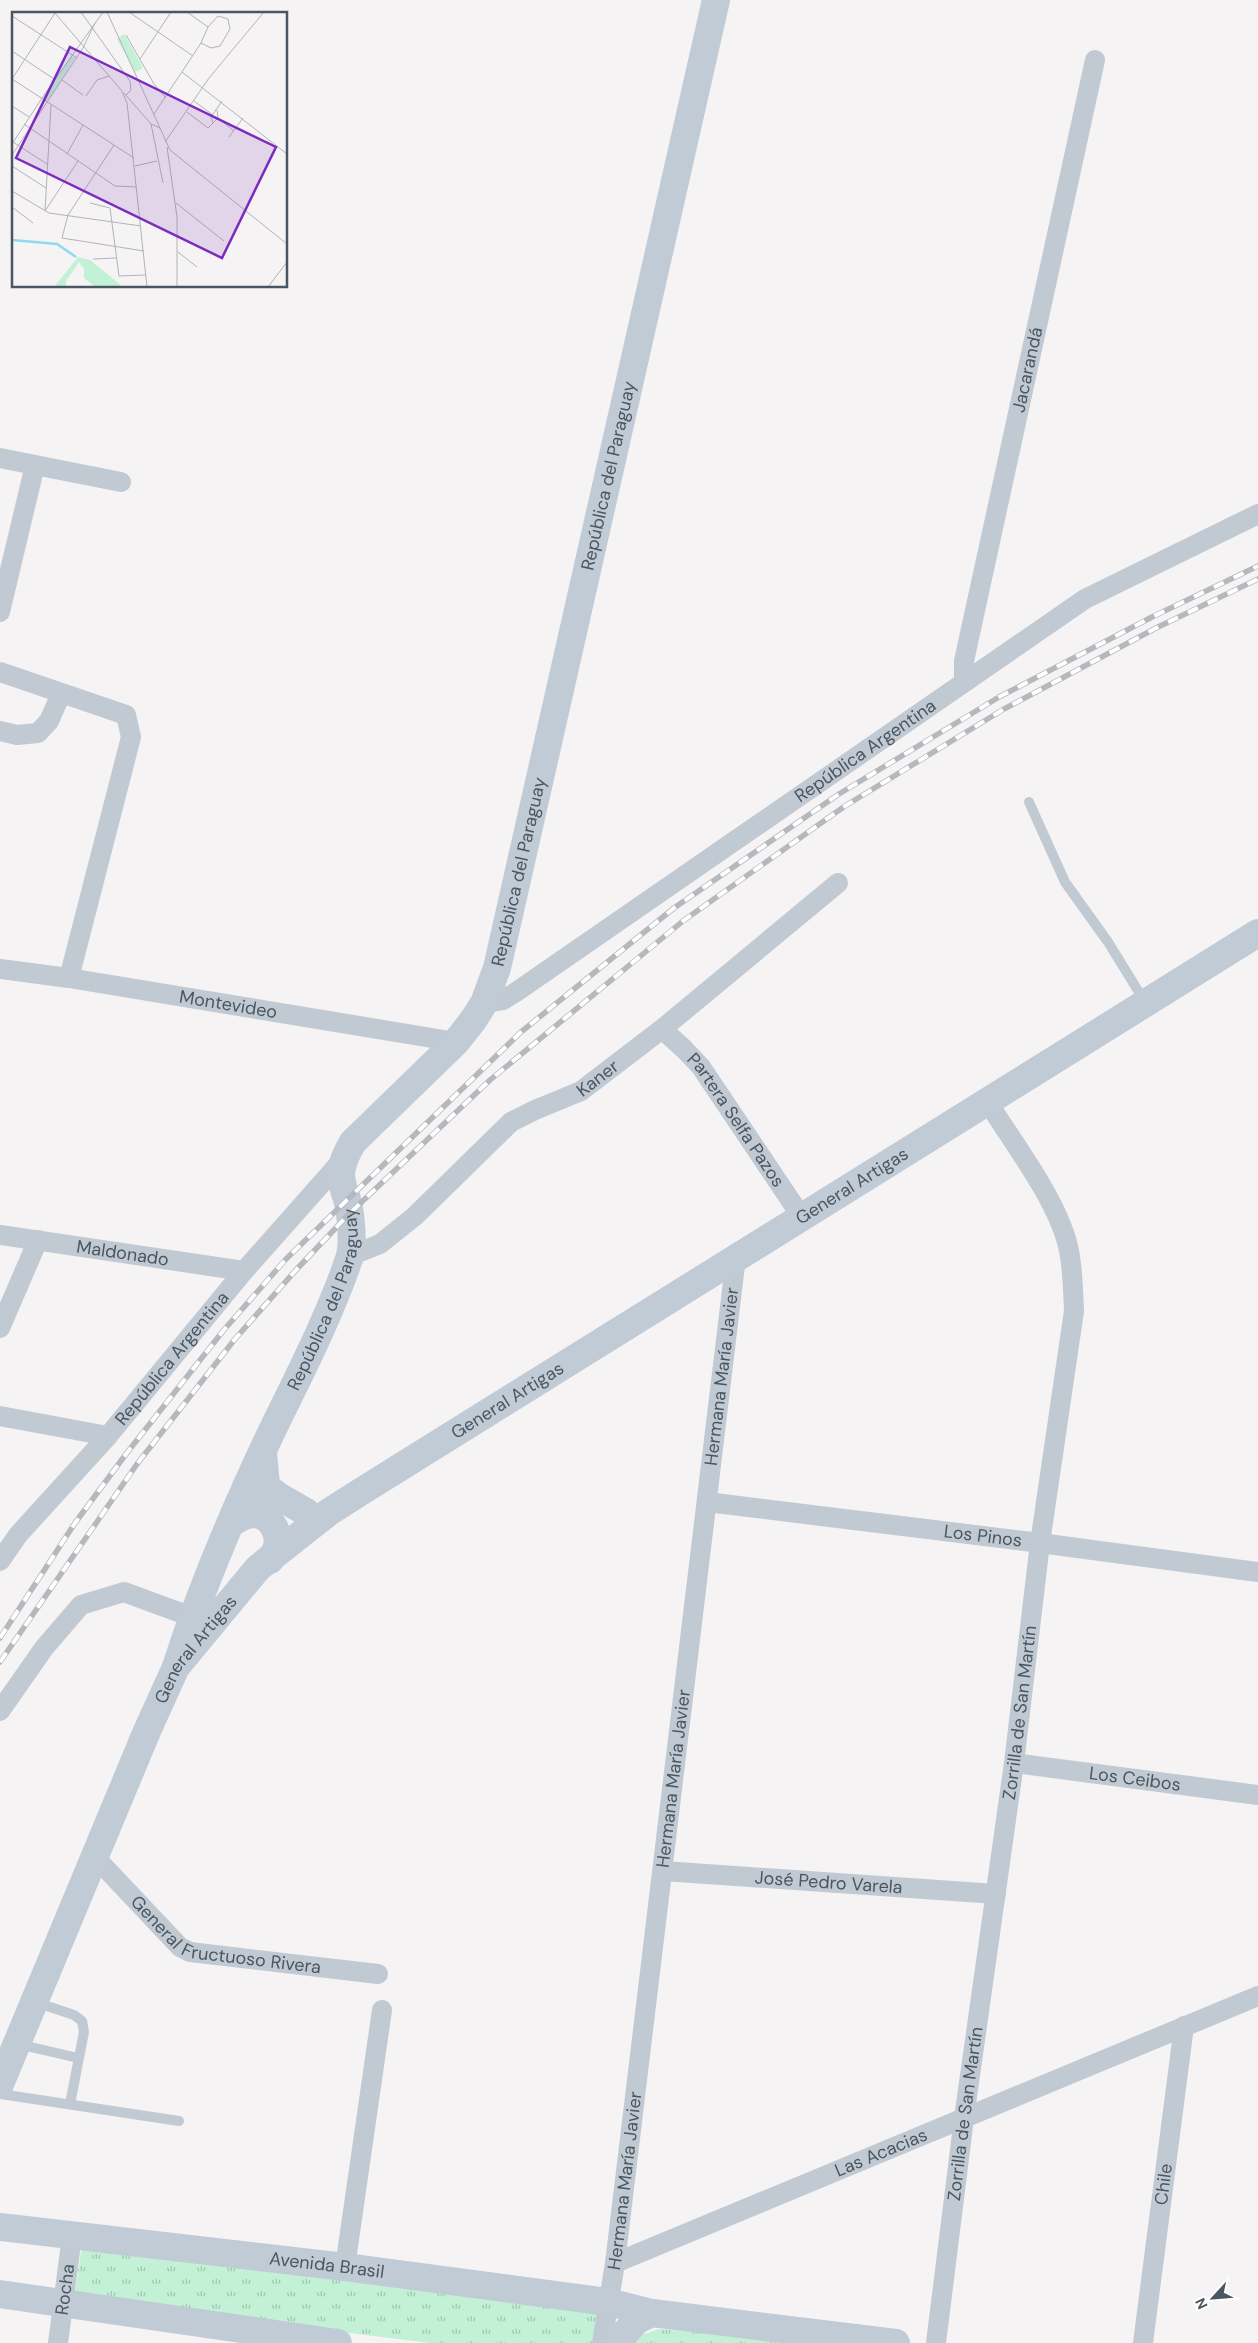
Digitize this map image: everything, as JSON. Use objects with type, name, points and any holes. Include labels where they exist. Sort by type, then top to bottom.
[{"type":"street","name":"República del Paraguay","points":[[176,1667],[192,1617],[227,1530],[262,1451],[320,1332],[350,1256],[352,1238],[341,1174],[345,1157],[353,1142],[456,1042],[484,1003],[497,968],[504,944],[716,0]]},
{"type":"street","name":"Jacarandá","points":[[964,681],[964,661],[1095,60]]},
{"type":"street","points":[[0,458],[121,482]]},
{"type":"street","points":[[0,612],[35,465]]},
{"type":"street","name":"República Argentina","points":[[484,1003],[503,1000],[516,992],[1085,598],[1258,514]]},
{"type":"street","points":[[0,672],[126,715],[131,737],[69,978]]},
{"type":"street","points":[[0,731],[17,735],[38,733],[49,721],[61,694]]},
{"type":"street","name":"Kaner","points":[[350,1256],[380,1244],[415,1216],[511,1122],[581,1091],[662,1030],[838,883]]},
{"type":"street","name":"General Artigas","points":[[0,2084],[176,1667],[264,1564],[318,1512],[736,1257],[1258,933]]},
{"type":"street","name":"Montevideo","points":[[0,969],[69,978],[456,1042]]},
{"type":"street","name":"Partera Selfa Pazos","points":[[662,1030],[701,1067],[801,1216]]},
{"type":"street","name":"Zorrilla de San Martín","points":[[936,2343],[964,2118],[1014,1763],[1040,1542],[1074,1311],[1068,1246],[1057,1217],[1038,1182],[987,1102]]},
{"type":"street","name":"República Argentina","points":[[0,1560],[18,1535],[108,1436],[244,1271],[345,1157]]},
{"type":"street","name":"Maldonado","points":[[0,1235],[244,1271]]},
{"type":"street","points":[[0,1328],[38,1240]]},
{"type":"street","name":"Hermana María Javier","points":[[602,2343],[615,2263],[736,1257]]},
{"type":"street","points":[[0,1416],[108,1436]]},
{"type":"street","points":[[262,1451],[269,1520],[277,1535],[276,1550],[264,1564],[245,1567],[233,1561],[226,1550],[227,1530],[242,1517],[252,1514],[269,1520],[318,1512]]},
{"type":"street","points":[[266,1486],[278,1496],[318,1512]]},
{"type":"street","name":"Los Pinos","points":[[707,1502],[1040,1542],[1258,1572]]},
{"type":"street","points":[[0,1711],[44,1648],[81,1605],[124,1592],[192,1617]]},
{"type":"street","name":"Los Ceibos","points":[[1014,1763],[1258,1794]]},
{"type":"street","name":"General Fructuoso Rivera","points":[[95,1857],[180,1947],[190,1952],[378,1974]]},
{"type":"street","name":"José Pedro Varela","points":[[663,1872],[996,1894]]},
{"type":"street","name":"Las Acacias","points":[[615,2263],[1258,1996]]},
{"type":"street","points":[[345,2267],[382,2010]]},
{"type":"street","name":"Chile","points":[[1144,2343],[1184,2026]]},
{"type":"street","name":"Avenida Brasil","points":[[0,2228],[345,2267],[608,2302],[652,2314],[896,2343]]},
{"type":"street","name":"Rocha","points":[[58,2343],[72,2236]]},
{"type":"street","points":[[0,2294],[338,2343]]},
{"type":"street","points":[[616,2343],[636,2320],[652,2314]]},
{"type":"lane","points":[[1029,802],[1065,882],[1108,942],[1145,1003]]},
{"type":"lane","points":[[34,2002],[74,2014],[82,2021],[84,2032],[70,2104]]},
{"type":"lane","points":[[17,2044],[78,2058]]},
{"type":"lane","points":[[0,2094],[179,2121]]},
{"type":"green space","points":[[86,2248],[594,2308],[600,2314],[596,2343],[430,2343],[79,2299],[75,2292],[81,2252]]},
{"type":"green space","points":[[659,2329],[812,2343],[626,2343],[631,2338]]},
{"type":"railway","points":[[0,1638],[75,1523],[126,1454],[223,1331],[286,1259],[521,1032],[674,908],[839,794],[999,697],[1152,617],[1258,566]]},
{"type":"railway","points":[[0,1662],[137,1464],[235,1339],[348,1215],[490,1080],[683,921],[845,806],[1004,709],[1158,627],[1258,579]]}]
